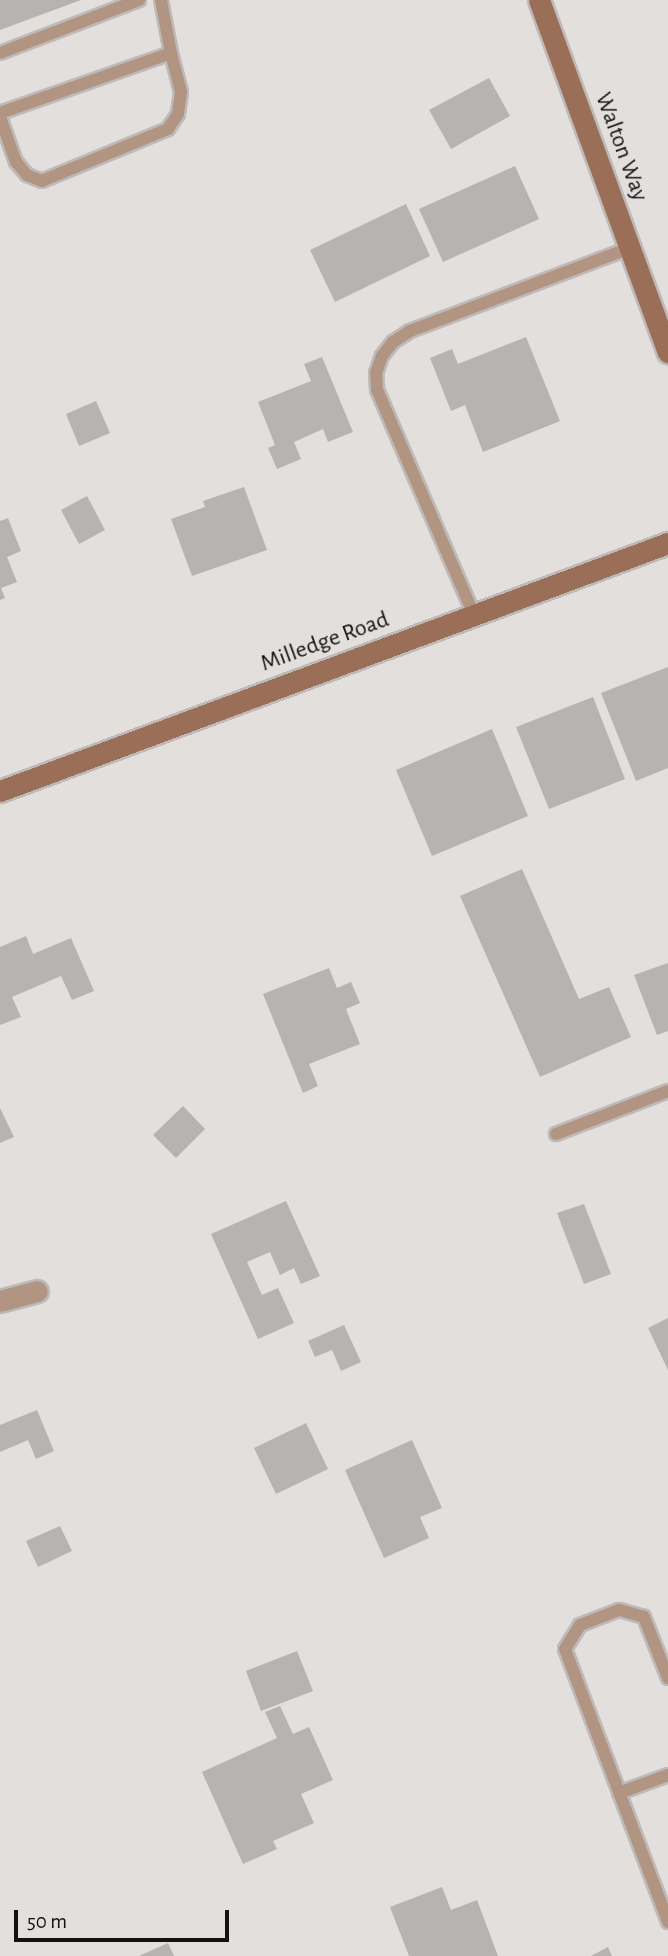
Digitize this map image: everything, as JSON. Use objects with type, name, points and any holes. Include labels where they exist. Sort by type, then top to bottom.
[{"type":"street","name":"Walton Way","points":[[539,0],[668,352]]},
{"type":"street","name":"Milledge Road","points":[[0,791],[668,543]]},
{"type":"street","points":[[0,1301],[37,1291]]},
{"type":"lane","points":[[0,53],[139,0]]},
{"type":"lane","points":[[161,0],[181,92],[178,114],[168,129],[42,181],[27,175],[16,162],[0,115],[172,53]]},
{"type":"lane","points":[[474,615],[377,390],[376,373],[382,356],[393,342],[410,331],[630,248]]},
{"type":"lane","points":[[556,1134],[668,1091]]},
{"type":"lane","points":[[668,1678],[644,1617],[619,1610],[580,1625],[565,1649],[668,1922]]},
{"type":"lane","points":[[619,1793],[668,1775]]},
{"type":"building","points":[[0,0],[81,0],[0,30]]},
{"type":"building","points":[[489,78],[510,116],[451,149],[429,110]]},
{"type":"building","points":[[515,166],[539,219],[443,262],[419,209]]},
{"type":"building","points":[[406,204],[430,256],[335,302],[310,250]]},
{"type":"building","points":[[526,337],[560,421],[483,452],[465,405],[451,411],[430,358],[452,349],[458,364]]},
{"type":"building","points":[[322,357],[353,432],[328,442],[323,429],[294,442],[301,459],[277,469],[268,448],[275,445],[258,402],[311,381],[304,364]]},
{"type":"building","points":[[96,401],[110,433],[79,446],[66,414]]},
{"type":"building","points":[[244,487],[267,550],[192,576],[171,519],[205,507],[203,501]]},
{"type":"building","points":[[87,496],[105,530],[79,544],[61,510]]},
{"type":"building","points":[[8,518],[21,551],[7,557],[17,582],[1,588],[5,598],[0,600],[0,521]]},
{"type":"building","points":[[668,667],[668,768],[636,781],[601,693]]},
{"type":"building","points":[[593,697],[625,779],[549,809],[516,727]]},
{"type":"building","points":[[492,729],[528,816],[432,856],[396,770]]},
{"type":"building","points":[[522,869],[579,999],[609,987],[631,1037],[540,1077],[460,896]]},
{"type":"building","points":[[26,936],[33,954],[71,938],[94,991],[72,1000],[61,976],[12,997],[21,1017],[0,1025],[0,947]]},
{"type":"building","points":[[668,963],[668,1031],[657,1035],[634,975]]},
{"type":"building","points":[[329,968],[337,988],[351,982],[360,1003],[346,1009],[360,1044],[309,1064],[318,1086],[303,1093],[263,994]]},
{"type":"building","points":[[183,1106],[205,1129],[176,1158],[153,1135]]},
{"type":"building","points":[[0,1108],[14,1137],[0,1143]]},
{"type":"building","points":[[286,1201],[320,1276],[301,1284],[294,1268],[280,1275],[270,1252],[247,1262],[262,1295],[278,1288],[294,1323],[258,1339],[211,1234]]},
{"type":"building","points":[[584,1204],[611,1274],[584,1284],[557,1213]]},
{"type":"building","points":[[668,1318],[668,1370],[648,1328]]},
{"type":"building","points":[[344,1325],[361,1362],[341,1371],[332,1350],[315,1357],[308,1341]]},
{"type":"building","points":[[37,1410],[54,1451],[36,1459],[28,1440],[0,1452],[0,1425]]},
{"type":"building","points":[[306,1423],[328,1469],[276,1494],[254,1448]]},
{"type":"building","points":[[412,1440],[442,1508],[420,1517],[429,1538],[384,1558],[345,1470]]},
{"type":"building","points":[[60,1526],[72,1551],[38,1567],[26,1541]]},
{"type":"building","points":[[297,1651],[313,1691],[261,1711],[246,1671]]},
{"type":"building","points":[[280,1706],[293,1734],[309,1727],[333,1780],[301,1794],[314,1823],[273,1841],[277,1849],[243,1864],[202,1772],[277,1738],[265,1712]]},
{"type":"building","points":[[442,1887],[451,1910],[477,1900],[498,1956],[409,1956],[390,1907]]},
{"type":"building","points":[[168,1943],[174,1956],[139,1956]]},
{"type":"building","points":[[608,1947],[612,1956],[591,1956]]}]
